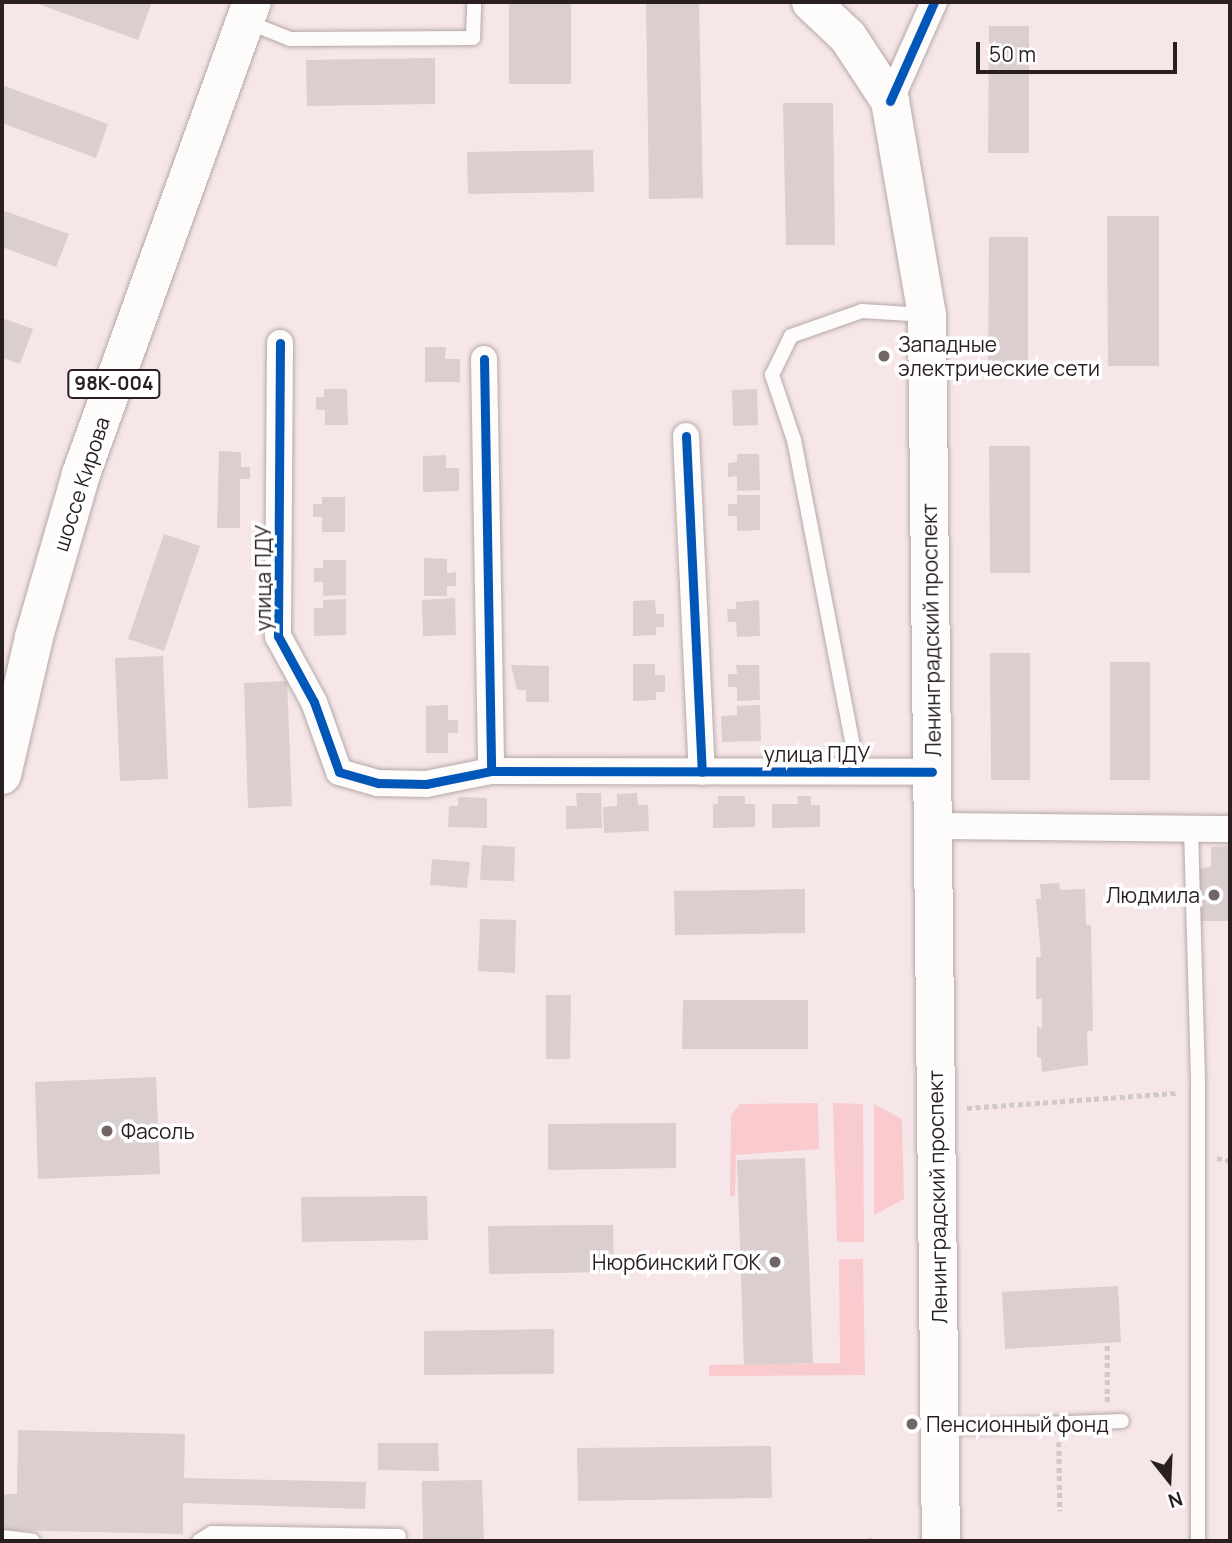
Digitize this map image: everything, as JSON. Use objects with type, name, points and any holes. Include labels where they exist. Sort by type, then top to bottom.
[{"type":"main road","name":"Ленинградский проспект","points":[[811,2],[848,37],[890,101],[928,315],[941,1541]]},
{"type":"main road","name":"шоссе Кирова","points":[[2,775],[34,637],[81,474],[249,12]]},
{"type":"street","points":[[890,101],[934,2]]},
{"type":"street","name":"улица ПДУ","points":[[280,343],[278,636],[314,702],[328,751],[340,772],[378,783],[426,784],[491,771],[932,772]]},
{"type":"street","points":[[484,359],[491,771]]},
{"type":"street","points":[[686,436],[702,772]]},
{"type":"street","points":[[933,826],[1230,829]]},
{"type":"lane","points":[[249,12],[290,39],[474,38],[474,2]]},
{"type":"lane","points":[[858,772],[794,439],[772,375],[791,336],[862,311],[928,315]]},
{"type":"lane","points":[[1191,829],[1198,1541]]},
{"type":"lane","points":[[940,1428],[1114,1422]]},
{"type":"lane","points":[[199,1541],[212,1533],[367,1538],[399,1536]]},
{"type":"lane","points":[[2,1537],[33,1541]]},
{"type":"path","points":[[962,1109],[1180,1093],[1183,1105]]},
{"type":"path","points":[[1196,1154],[1230,1161]]},
{"type":"path","points":[[1107,1343],[1114,1422]]},
{"type":"path","points":[[1059,1424],[1060,1511]]},
{"type":"shaded area","points":[[818,1103],[819,1149],[736,1155],[735,1196],[730,1196],[731,1116],[740,1104]]},
{"type":"shaded area","points":[[833,1103],[863,1104],[864,1242],[837,1242]]},
{"type":"shaded area","points":[[874,1104],[902,1119],[904,1199],[874,1215]]},
{"type":"shaded area","points":[[839,1259],[863,1259],[865,1375],[709,1376],[709,1365],[840,1363]]},
{"type":"building","points":[[33,2],[152,2],[138,40]]},
{"type":"building","points":[[509,2],[571,2],[571,84],[509,84]]},
{"type":"building","points":[[646,2],[699,2],[703,198],[649,199]]},
{"type":"building","points":[[989,26],[1029,26],[1029,153],[988,153]]},
{"type":"building","points":[[435,58],[435,104],[307,106],[306,60]]},
{"type":"building","points":[[2,85],[108,124],[96,158],[2,123]]},
{"type":"building","points":[[783,103],[833,103],[835,245],[786,245]]},
{"type":"building","points":[[593,150],[594,192],[468,194],[467,152]]},
{"type":"building","points":[[2,210],[69,234],[56,267],[2,247]]},
{"type":"building","points":[[1107,216],[1159,216],[1159,366],[1108,366]]},
{"type":"building","points":[[989,237],[1028,237],[1028,364],[988,365]]},
{"type":"building","points":[[2,318],[33,329],[20,364],[2,358]]},
{"type":"building","points":[[425,347],[446,347],[445,359],[460,359],[460,382],[425,382]]},
{"type":"building","points":[[324,389],[347,389],[348,425],[325,425],[325,410],[316,410],[316,397],[324,397]]},
{"type":"building","points":[[757,389],[758,425],[733,426],[732,390]]},
{"type":"building","points":[[989,446],[1030,446],[1030,573],[990,573]]},
{"type":"building","points":[[219,451],[241,452],[241,467],[250,467],[250,479],[240,479],[240,528],[217,528]]},
{"type":"building","points":[[737,454],[759,454],[760,490],[737,491],[737,476],[728,477],[728,463],[737,462]]},
{"type":"building","points":[[446,455],[446,468],[459,468],[459,491],[423,492],[423,456]]},
{"type":"building","points":[[737,495],[760,495],[760,530],[737,531],[737,516],[728,516],[728,504],[737,504]]},
{"type":"building","points":[[322,497],[345,497],[345,532],[322,532],[322,517],[313,517],[313,504],[322,504]]},
{"type":"building","points":[[164,534],[200,546],[164,651],[128,639]]},
{"type":"building","points":[[424,558],[447,559],[447,573],[456,572],[456,586],[447,586],[447,596],[424,596]]},
{"type":"building","points":[[323,560],[346,560],[346,595],[323,596],[323,582],[314,582],[314,568],[323,568]]},
{"type":"building","points":[[455,598],[456,635],[423,636],[422,600]]},
{"type":"building","points":[[346,599],[346,635],[314,636],[314,608],[323,608],[323,600]]},
{"type":"building","points":[[655,600],[656,614],[664,614],[664,627],[656,627],[656,635],[633,636],[633,601]]},
{"type":"building","points":[[759,600],[760,636],[737,637],[736,622],[728,622],[727,609],[736,609],[736,602]]},
{"type":"building","points":[[990,653],[1030,653],[1030,780],[991,780]]},
{"type":"building","points":[[163,656],[168,779],[120,781],[115,658]]},
{"type":"building","points":[[1110,662],[1150,662],[1150,780],[1110,780]]},
{"type":"building","points":[[633,664],[655,664],[655,675],[665,675],[665,692],[656,692],[656,700],[633,701]]},
{"type":"building","points":[[511,665],[549,666],[549,702],[526,702],[526,690],[517,690]]},
{"type":"building","points":[[736,665],[759,665],[760,700],[737,701],[737,687],[728,687],[728,674],[737,674]]},
{"type":"building","points":[[287,681],[292,806],[248,808],[244,683]]},
{"type":"building","points":[[448,705],[448,720],[458,720],[458,733],[448,733],[448,753],[426,753],[426,706]]},
{"type":"building","points":[[760,705],[761,741],[722,742],[721,716],[737,715],[737,706]]},
{"type":"building","points":[[576,793],[601,793],[602,828],[566,829],[566,806],[577,806]]},
{"type":"building","points":[[637,793],[638,805],[648,805],[649,831],[604,833],[603,807],[617,806],[617,794]]},
{"type":"building","points":[[718,796],[745,796],[745,804],[755,804],[755,827],[713,828],[713,804],[718,804]]},
{"type":"building","points":[[797,796],[811,796],[811,805],[820,805],[820,827],[772,828],[772,804],[798,804]]},
{"type":"building","points":[[458,797],[487,798],[487,828],[448,827],[449,806],[458,806]]},
{"type":"building","points":[[482,845],[515,847],[514,881],[480,880]]},
{"type":"building","name":"Людмила","points":[[1230,846],[1230,921],[1200,921],[1197,869],[1211,867],[1211,847]]},
{"type":"building","points":[[432,859],[470,862],[467,888],[430,885]]},
{"type":"building","points":[[1059,883],[1060,890],[1085,889],[1086,925],[1091,925],[1093,1031],[1087,1031],[1088,1065],[1042,1072],[1041,1058],[1037,1057],[1037,1027],[1042,1028],[1042,999],[1036,999],[1036,957],[1041,957],[1036,899],[1041,899],[1040,884]]},
{"type":"building","points":[[805,889],[805,933],[675,935],[674,891]]},
{"type":"building","points":[[480,919],[516,920],[515,973],[478,971]]},
{"type":"building","points":[[546,995],[571,995],[570,1059],[546,1059]]},
{"type":"building","points":[[683,1000],[808,1000],[808,1049],[682,1049]]},
{"type":"building","points":[[156,1077],[160,1174],[38,1179],[35,1082]]},
{"type":"building","points":[[676,1123],[676,1168],[548,1170],[548,1124]]},
{"type":"building","name":"Нюрбинский ГОК","points":[[805,1158],[813,1363],[744,1365],[737,1160]]},
{"type":"building","points":[[427,1196],[428,1240],[302,1242],[301,1197]]},
{"type":"building","points":[[613,1225],[614,1272],[489,1274],[488,1226]]},
{"type":"building","points":[[1118,1286],[1121,1342],[1005,1349],[1002,1292]]},
{"type":"building","points":[[554,1329],[554,1374],[424,1375],[424,1331]]},
{"type":"building","points":[[18,1430],[185,1434],[184,1478],[366,1482],[365,1509],[183,1503],[183,1534],[2,1530],[2,1494],[17,1494]]},
{"type":"building","points":[[378,1443],[438,1443],[439,1471],[378,1470]]},
{"type":"building","points":[[771,1446],[772,1498],[578,1501],[577,1448]]},
{"type":"building","points":[[482,1480],[484,1541],[423,1541],[422,1481]]},
{"type":"cycle path","points":[[890,101],[934,2]]},
{"type":"cycle path","points":[[280,343],[278,636],[314,702],[339,772],[378,783],[426,784],[491,771],[932,772]]},
{"type":"cycle path","points":[[484,359],[491,771]]},
{"type":"cycle path","points":[[686,436],[702,772]]},
{"type":"place","name":"Западные электрические сети","points":[[884,356]]},
{"type":"place","name":"Людмила","points":[[1214,895]]},
{"type":"place","name":"Фасоль","points":[[107,1131]]},
{"type":"place","name":"Нюрбинский ГОК","points":[[775,1262]]},
{"type":"place","name":"Пенсионный фонд","points":[[912,1424]]}]
